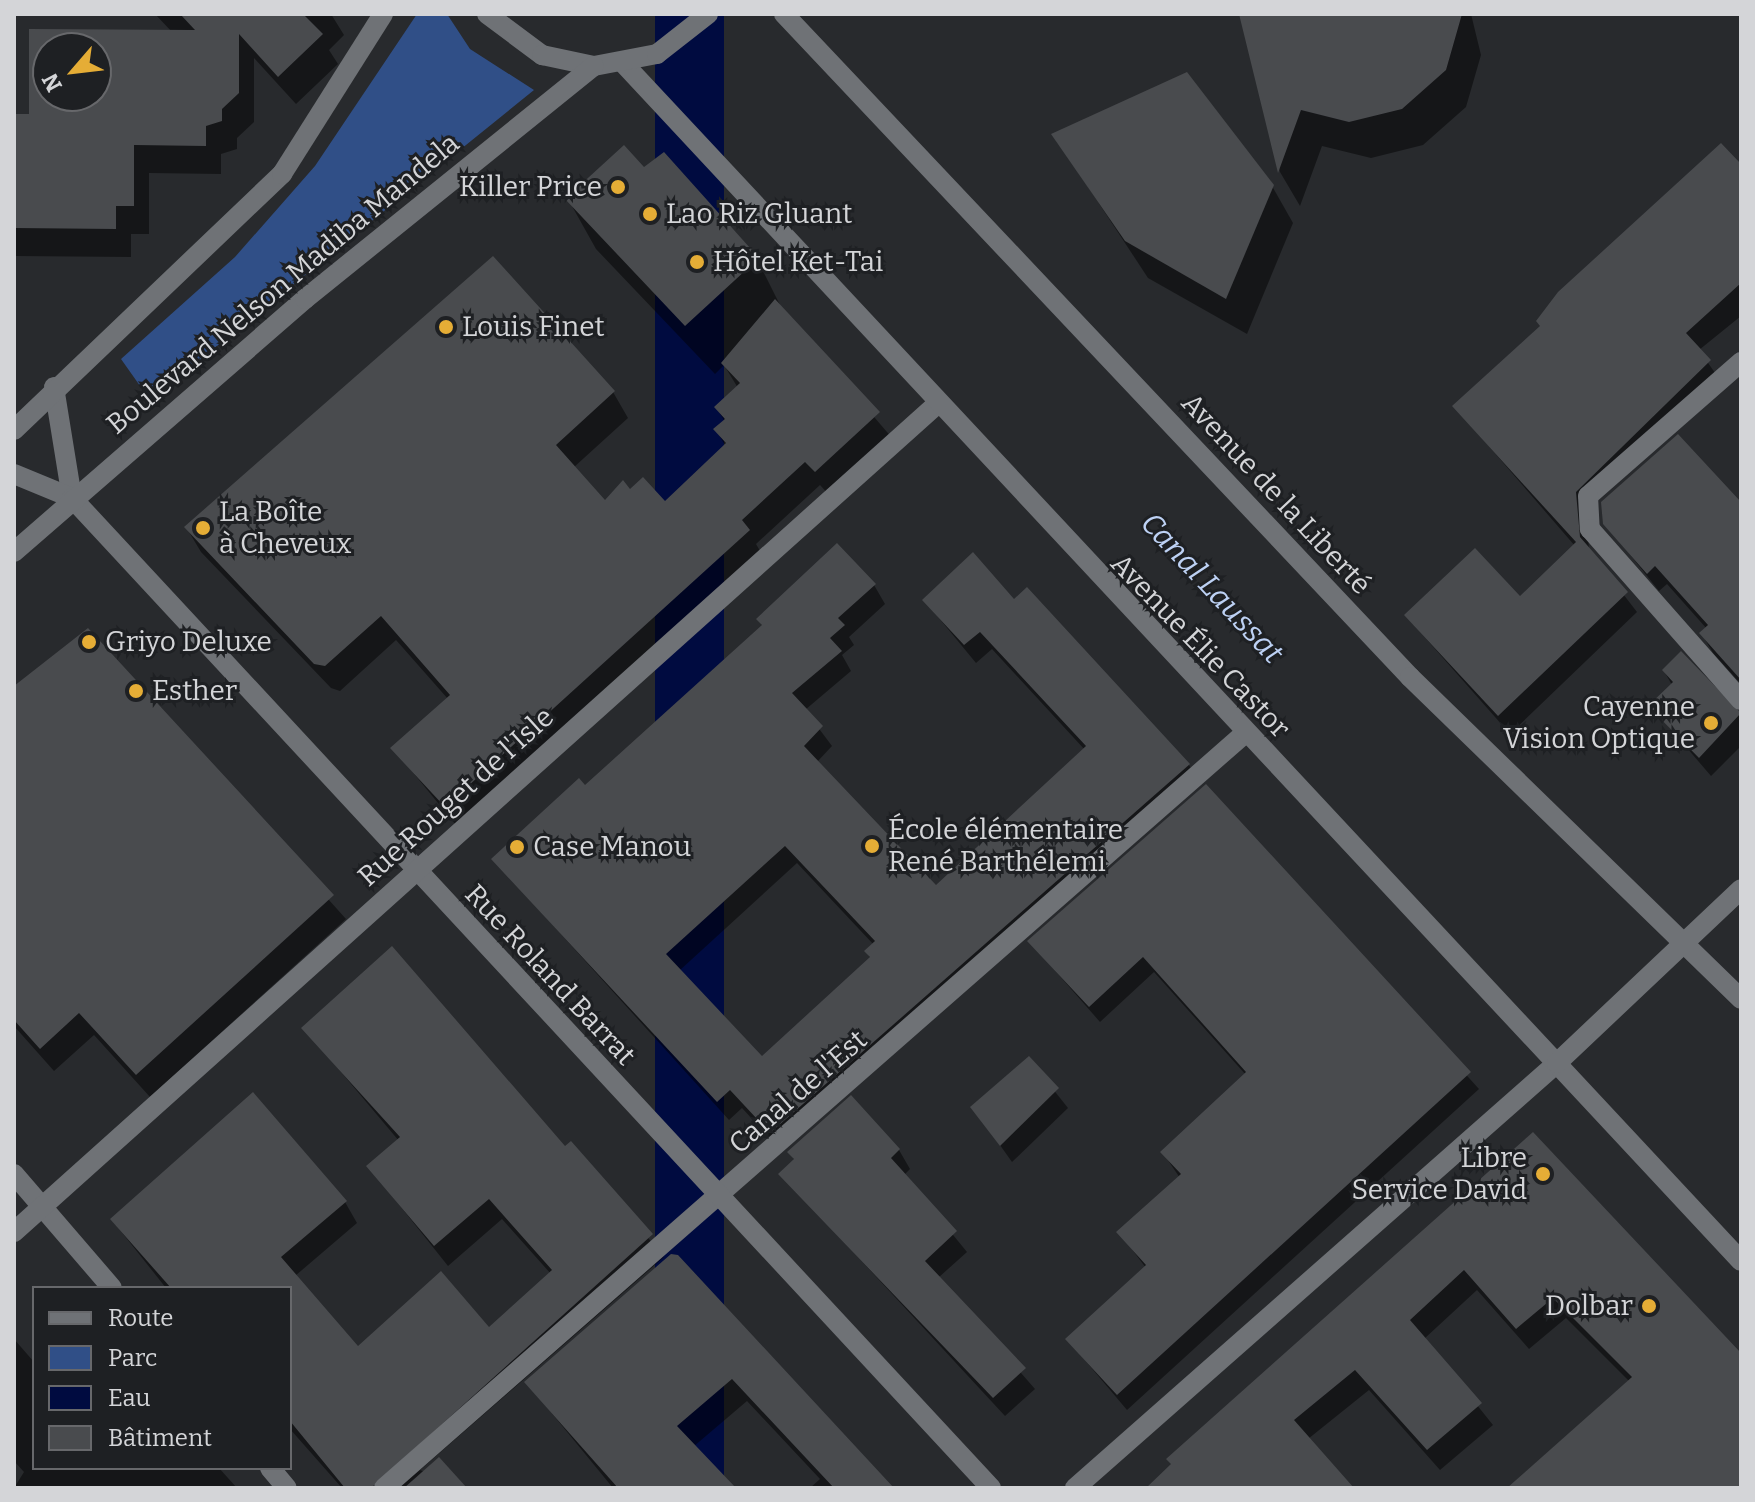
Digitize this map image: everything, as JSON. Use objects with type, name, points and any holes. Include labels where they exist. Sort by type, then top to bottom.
[{"type":"street","points":[[14,430],[54,387],[282,174],[383,14]]},
{"type":"street","points":[[487,14],[542,55],[594,66],[624,64],[657,54],[708,14]]},
{"type":"street","name":"Avenue de la Liberté","points":[[784,14],[1410,677],[1741,999]]},
{"type":"street","name":"Avenue Élie Castor","points":[[624,64],[936,405],[1741,1261]]},
{"type":"street","name":"Boulevard Nelson Madiba Mandela","points":[[14,552],[72,498],[316,289],[594,66]]},
{"type":"street","points":[[1741,362],[1588,496],[1590,529],[1741,700]]},
{"type":"street","points":[[54,387],[72,498]]},
{"type":"street","name":"Rue Rouget de l'Isle","points":[[14,1232],[936,405]]},
{"type":"street","name":"Rue Roland Barrat","points":[[14,474],[72,498],[413,873],[991,1488]]},
{"type":"street","name":"Canal de l'Est","points":[[384,1488],[720,1198],[1244,734]]},
{"type":"street","points":[[1075,1488],[1557,1063],[1741,889]]},
{"type":"street","points":[[14,1174],[110,1286]]},
{"type":"street","points":[[272,1470],[287,1488]]},
{"type":"green space","points":[[417,14],[447,14],[470,49],[534,90],[150,400],[121,359],[235,257],[315,166]]},
{"type":"water","points":[[655,14],[724,14],[724,1488],[655,1488]]},
{"type":"building","points":[[180,14],[303,14],[323,34],[278,77],[239,34],[239,93],[222,109],[222,121],[206,126],[206,146],[134,145],[134,206],[116,206],[116,229],[14,228],[14,114],[29,114],[29,29],[195,30]]},
{"type":"building","points":[[1239,14],[1462,14],[1446,70],[1402,109],[1349,122],[1301,110],[1278,173]]},
{"type":"building","points":[[1187,72],[1274,185],[1226,299],[1125,241],[1051,134]]},
{"type":"building","points":[[1721,143],[1741,164],[1741,283],[1686,333],[1711,360],[1576,492],[1580,537],[1628,592],[1498,716],[1404,615],[1475,548],[1520,596],[1576,542],[1452,406],[1540,326],[1536,321],[1558,292]]},
{"type":"building","points":[[624,145],[644,167],[664,152],[759,258],[685,326],[565,199]]},
{"type":"building","points":[[493,256],[615,391],[556,445],[605,500],[623,480],[630,489],[643,477],[665,501],[726,443],[713,429],[725,419],[714,407],[740,383],[721,363],[775,299],[880,412],[815,472],[805,462],[742,520],[750,530],[445,807],[390,748],[450,695],[381,616],[325,666],[314,664],[184,527]]},
{"type":"building","points":[[1678,434],[1741,502],[1741,680],[1699,633],[1708,625],[1655,566],[1647,574],[1603,524],[1601,502]]},
{"type":"building","points":[[837,543],[876,584],[838,618],[845,625],[830,638],[842,651],[792,693],[823,726],[804,746],[936,885],[1086,746],[980,632],[964,645],[922,600],[973,552],[1014,599],[1027,587],[1190,764],[770,1133],[730,1090],[717,1102],[491,859],[579,778],[585,785],[762,625],[756,619]],"holes":[[[785,846],[875,941],[864,951],[870,957],[762,1056],[666,954]]]},
{"type":"building","points":[[88,628],[334,895],[136,1075],[79,1013],[40,1049],[14,1020],[14,686]]},
{"type":"building","points":[[1681,651],[1741,713],[1699,758],[1648,706],[1673,682],[1662,670]]},
{"type":"building","points":[[1206,784],[1471,1072],[1117,1395],[1065,1339],[1146,1265],[1116,1232],[1181,1174],[1160,1152],[1246,1072],[1143,957],[1089,1007],[1027,941]]},
{"type":"building","points":[[392,946],[565,1146],[571,1141],[653,1234],[371,1488],[345,1488],[292,1423],[292,1286],[169,1286],[110,1219],[253,1092],[347,1201],[281,1257],[358,1346],[441,1271],[489,1327],[552,1270],[489,1199],[434,1246],[366,1166],[400,1137],[301,1028]]},
{"type":"building","points":[[1029,1056],[1059,1088],[1000,1146],[970,1107]]},
{"type":"building","points":[[851,1095],[900,1149],[891,1158],[957,1231],[925,1261],[1026,1368],[993,1398],[778,1174],[794,1159],[787,1152]]},
{"type":"building","points":[[1533,1132],[1741,1353],[1741,1488],[1507,1488],[1632,1377],[1553,1298],[1516,1329],[1464,1270],[1410,1320],[1482,1403],[1427,1450],[1355,1370],[1294,1420],[1354,1488],[1146,1488],[1171,1464],[1166,1459]]},
{"type":"building","points":[[671,1254],[678,1255],[894,1488],[834,1488],[732,1379],[677,1426],[736,1488],[618,1488],[524,1382]]},
{"type":"building","points":[[439,1457],[467,1488],[404,1488]]},
{"type":"place","name":"Killer Price","points":[[618,187]]},
{"type":"place","name":"Lao Riz Gluant","points":[[650,214]]},
{"type":"place","name":"Hôtel Ket-Tai","points":[[697,262]]},
{"type":"place","name":"Louis Finet","points":[[446,327]]},
{"type":"place","name":"La Boîte à Cheveux","points":[[203,528]]},
{"type":"place","name":"Griyo Deluxe","points":[[89,642]]},
{"type":"place","name":"Esther","points":[[136,691]]},
{"type":"place","name":"Cayenne Vision Optique","points":[[1711,723]]},
{"type":"place","name":"École élémentaire René Barthélemi","points":[[872,846]]},
{"type":"place","name":"Case Manou","points":[[517,847]]},
{"type":"place","name":"Libre Service David","points":[[1543,1174]]},
{"type":"place","name":"Dolbar","points":[[1649,1306]]},
{"type":"water label","name":"Canal Laussat","points":[[1212,588]]}]
